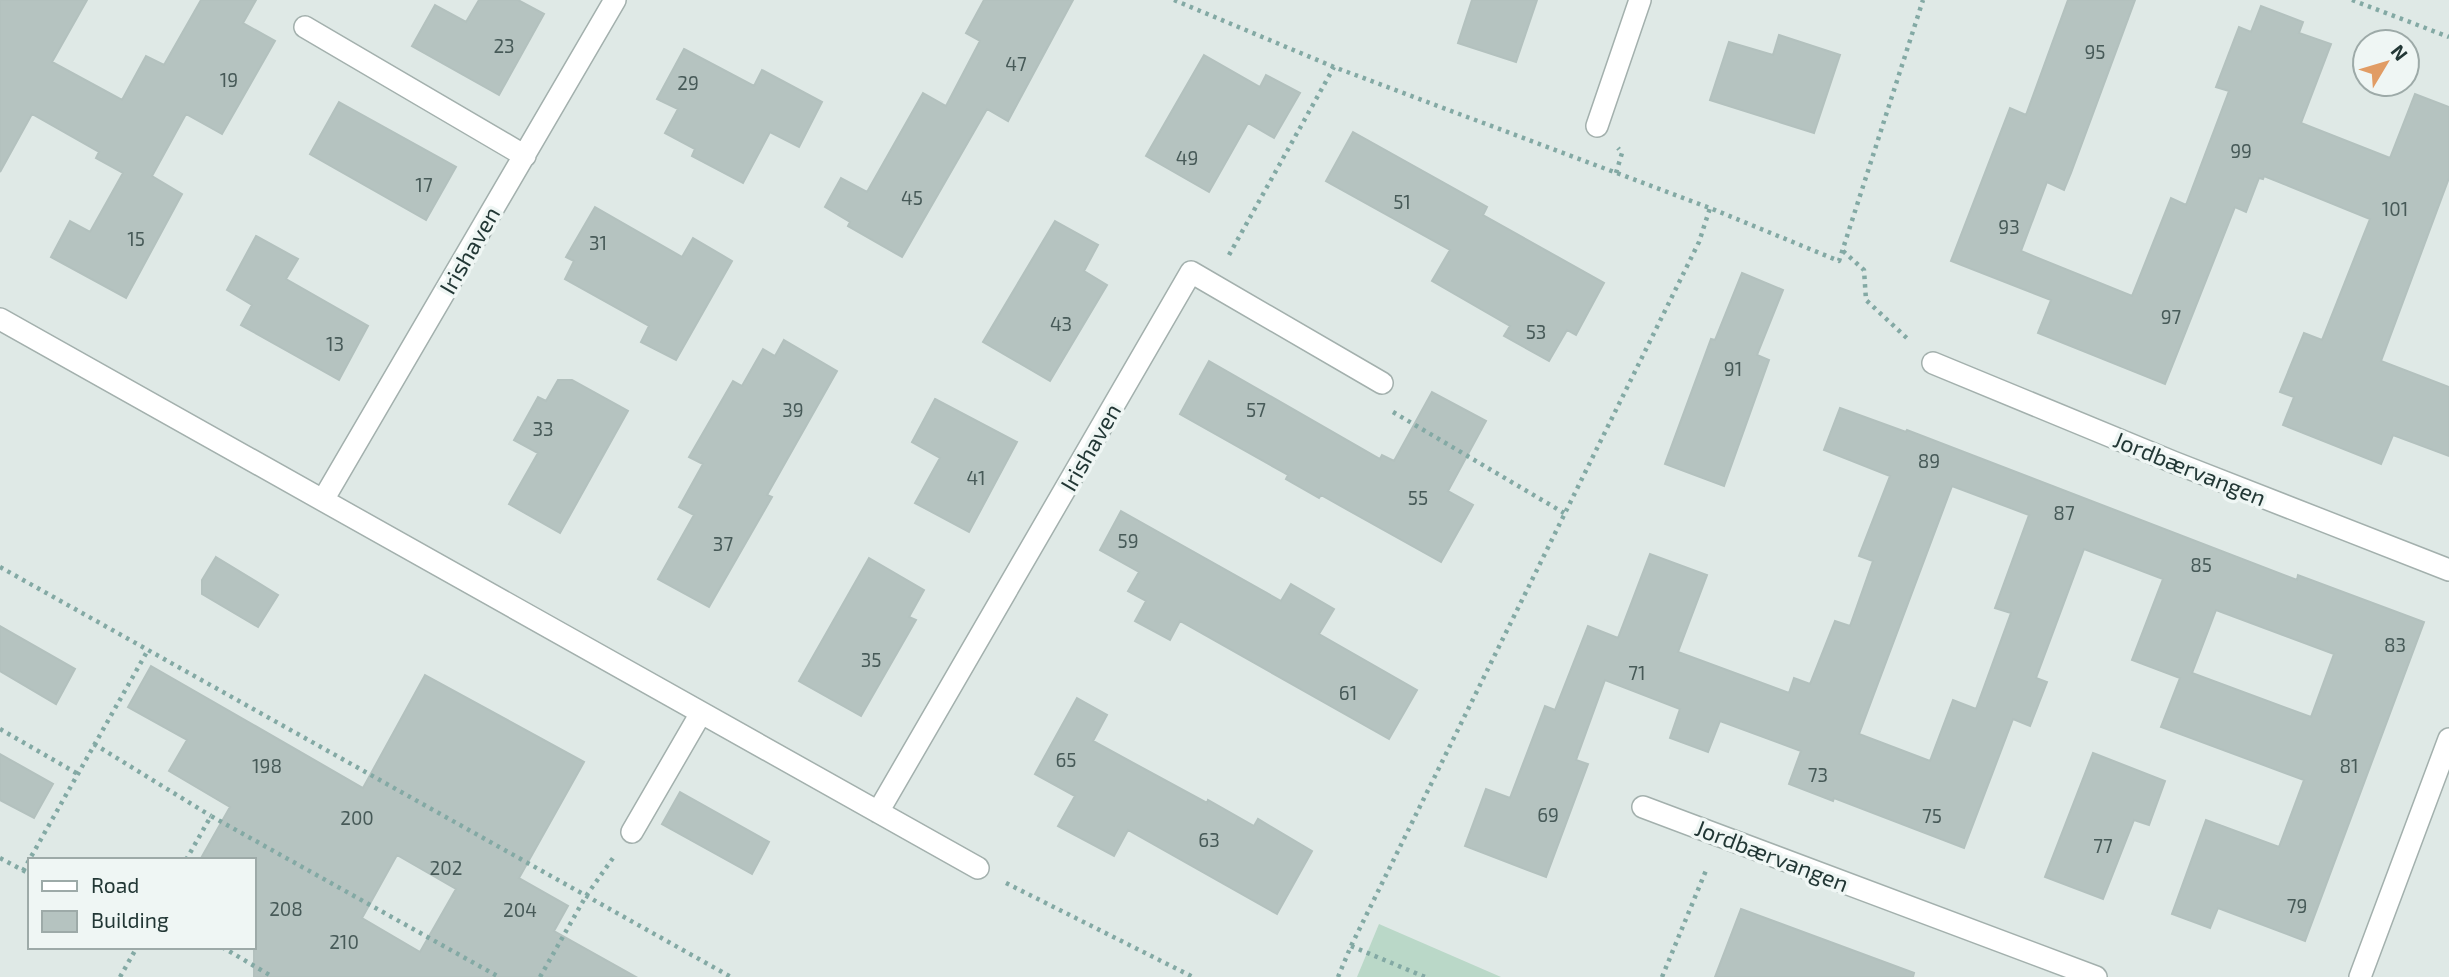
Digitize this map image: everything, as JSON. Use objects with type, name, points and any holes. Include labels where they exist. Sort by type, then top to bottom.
[{"type":"street","name":"Irishaven","points":[[323,500],[615,0]]},
{"type":"street","points":[[1597,126],[1640,0]]},
{"type":"street","points":[[305,27],[524,156]]},
{"type":"street","name":"Irishaven","points":[[878,812],[1191,272],[1382,383]]},
{"type":"street","points":[[0,319],[978,868]]},
{"type":"street","name":"Jordbærvangen","points":[[1933,363],[2173,462],[2449,570]]},
{"type":"street","points":[[632,832],[701,713]]},
{"type":"street","points":[[2360,977],[2449,739]]},
{"type":"street","name":"Jordbærvangen","points":[[1643,807],[2096,977]]},
{"type":"path","points":[[2352,0],[2449,37]]},
{"type":"path","points":[[1212,284],[1334,66]]},
{"type":"path","points":[[1338,977],[1699,242],[1710,208]]},
{"type":"path","points":[[1843,251],[1864,270],[1866,300],[1933,363]]},
{"type":"path","points":[[1382,383],[1385,407],[1564,513]]},
{"type":"path","points":[[0,567],[731,977]]},
{"type":"path","points":[[30,858],[148,650]]},
{"type":"path","points":[[0,729],[78,774]]},
{"type":"path","points":[[94,744],[211,816],[499,977]]},
{"type":"path","points":[[187,858],[211,816]]},
{"type":"path","points":[[540,977],[586,895],[632,832]]},
{"type":"path","points":[[1662,977],[1720,835]]},
{"type":"path","points":[[0,858],[28,873]]},
{"type":"path","points":[[23,871],[28,862]]},
{"type":"path","points":[[978,868],[1193,977]]},
{"type":"path","points":[[1351,946],[1425,977]]},
{"type":"path","points":[[120,977],[135,949]]},
{"type":"path","points":[[225,949],[273,977]]},
{"type":"green space","points":[[1379,924],[1501,977],[1357,977]]},
{"type":"building","points":[[0,0],[87,0],[52,62],[122,100],[146,56],[164,65],[201,0],[256,0],[243,23],[275,41],[222,134],[186,114],[152,176],[182,194],[126,298],[51,257],[70,221],[90,232],[123,173],[96,158],[99,152],[32,114],[0,172]]},
{"type":"building","points":[[479,0],[518,0],[544,14],[499,95],[412,46],[435,5],[466,22]]},
{"type":"building","points":[[984,0],[1073,0],[1008,121],[987,109],[902,257],[848,226],[850,222],[825,207],[841,178],[867,192],[923,93],[946,106],[980,41],[966,33]]},
{"type":"building","points":[[1472,0],[1537,0],[1516,62],[1458,43]]},
{"type":"building","points":[[2068,0],[2135,0],[2064,190],[2047,182],[2021,251],[2132,296],[2171,198],[2186,205],[2229,91],[2216,87],[2239,27],[2251,32],[2261,6],[2303,22],[2299,33],[2331,44],[2301,123],[2390,158],[2413,98],[2421,96],[2449,107],[2449,178],[2381,361],[2449,387],[2449,456],[2393,435],[2381,464],[2283,425],[2294,397],[2280,392],[2304,333],[2322,340],[2370,219],[2264,176],[2263,179],[2259,178],[2246,212],[2235,207],[2165,384],[2038,333],[2051,300],[1951,261],[2010,108],[2026,115]]},
{"type":"building","points":[[1779,35],[1840,55],[1814,133],[1710,100],[1729,42],[1773,55]]},
{"type":"building","points":[[684,49],[754,86],[762,70],[822,102],[799,147],[770,132],[743,183],[692,156],[695,149],[665,133],[678,109],[657,99]]},
{"type":"building","points":[[1204,55],[1260,87],[1266,75],[1300,93],[1274,138],[1248,123],[1209,192],[1146,156]]},
{"type":"building","points":[[339,102],[456,167],[426,220],[310,154]]},
{"type":"building","points":[[1353,132],[1487,207],[1483,215],[1604,283],[1576,335],[1567,330],[1549,361],[1504,336],[1510,326],[1432,281],[1450,250],[1326,181]]},
{"type":"building","points":[[595,207],[682,257],[693,238],[732,261],[676,360],[641,342],[649,326],[565,279],[574,261],[566,257]]},
{"type":"building","points":[[1055,221],[1098,245],[1084,271],[1107,285],[1050,381],[983,342]]},
{"type":"building","points":[[256,236],[298,259],[286,279],[368,326],[339,380],[241,325],[252,305],[227,290]]},
{"type":"building","points":[[1742,273],[1783,290],[1757,355],[1769,360],[1724,486],[1665,464],[1711,339],[1715,340]]},
{"type":"building","points":[[784,340],[837,371],[767,495],[772,497],[709,607],[658,579],[694,515],[679,507],[703,464],[689,457],[733,381],[742,386],[763,349],[775,356]]},
{"type":"building","points":[[1209,361],[1380,459],[1382,455],[1394,461],[1432,392],[1486,421],[1448,491],[1473,505],[1441,562],[1321,495],[1319,498],[1286,479],[1288,475],[1180,414]]},
{"type":"building","points":[[558,380],[572,380],[628,411],[560,533],[509,504],[538,453],[514,440],[538,397],[546,401]]},
{"type":"building","points":[[935,399],[1017,442],[969,532],[915,503],[940,458],[912,442]]},
{"type":"building","points":[[1840,408],[1906,432],[1907,430],[2297,580],[2298,575],[2424,622],[2305,941],[2218,908],[2210,928],[2172,914],[2206,820],[2279,847],[2304,780],[2161,727],[2180,678],[2132,660],[2163,579],[2084,549],[2036,678],[2047,682],[2030,726],[2013,719],[1964,848],[1834,798],[1833,801],[1789,784],[1801,751],[1720,721],[1708,752],[1670,738],[1680,709],[1605,680],[1576,760],[1588,764],[1546,877],[1465,846],[1486,789],[1510,798],[1545,706],[1555,710],[1588,626],[1618,638],[1650,554],[1707,575],[1678,652],[1789,693],[1794,678],[1810,684],[1835,621],[1850,626],[1873,561],[1859,556],[1890,476],[1824,450]],"holes":[[[1952,486],[2029,515],[1995,608],[2011,613],[1976,709],[1953,700],[1930,761],[1859,734]],[[2216,610],[2334,654],[2311,717],[2192,673]]]},
{"type":"building","points":[[1121,511],[1281,601],[1291,584],[1334,609],[1319,634],[1417,690],[1389,739],[1180,621],[1170,640],[1135,621],[1146,601],[1128,591],[1139,572],[1100,550]]},
{"type":"building","points":[[216,557],[278,595],[258,627],[202,594],[202,580]]},
{"type":"building","points":[[869,558],[924,590],[909,617],[916,620],[861,716],[799,681]]},
{"type":"building","points":[[0,626],[75,669],[56,704],[0,671]]},
{"type":"building","points":[[151,666],[363,788],[425,675],[584,762],[519,878],[568,906],[554,931],[636,977],[254,977],[256,858],[201,858],[230,807],[169,771],[187,740],[128,707]],"holes":[[[397,855],[456,889],[420,952],[362,918]]]},
{"type":"building","points":[[1077,698],[1107,715],[1093,741],[1254,826],[1258,819],[1312,851],[1277,914],[1128,830],[1114,856],[1058,826],[1075,796],[1035,774]]},
{"type":"building","points":[[2093,753],[2165,781],[2149,825],[2134,820],[2103,899],[2045,877]]},
{"type":"building","points":[[0,754],[53,784],[34,818],[0,800]]},
{"type":"building","points":[[680,792],[769,842],[752,874],[662,824]]},
{"type":"building","points":[[1741,909],[1914,973],[1913,977],[1715,977]]}]
